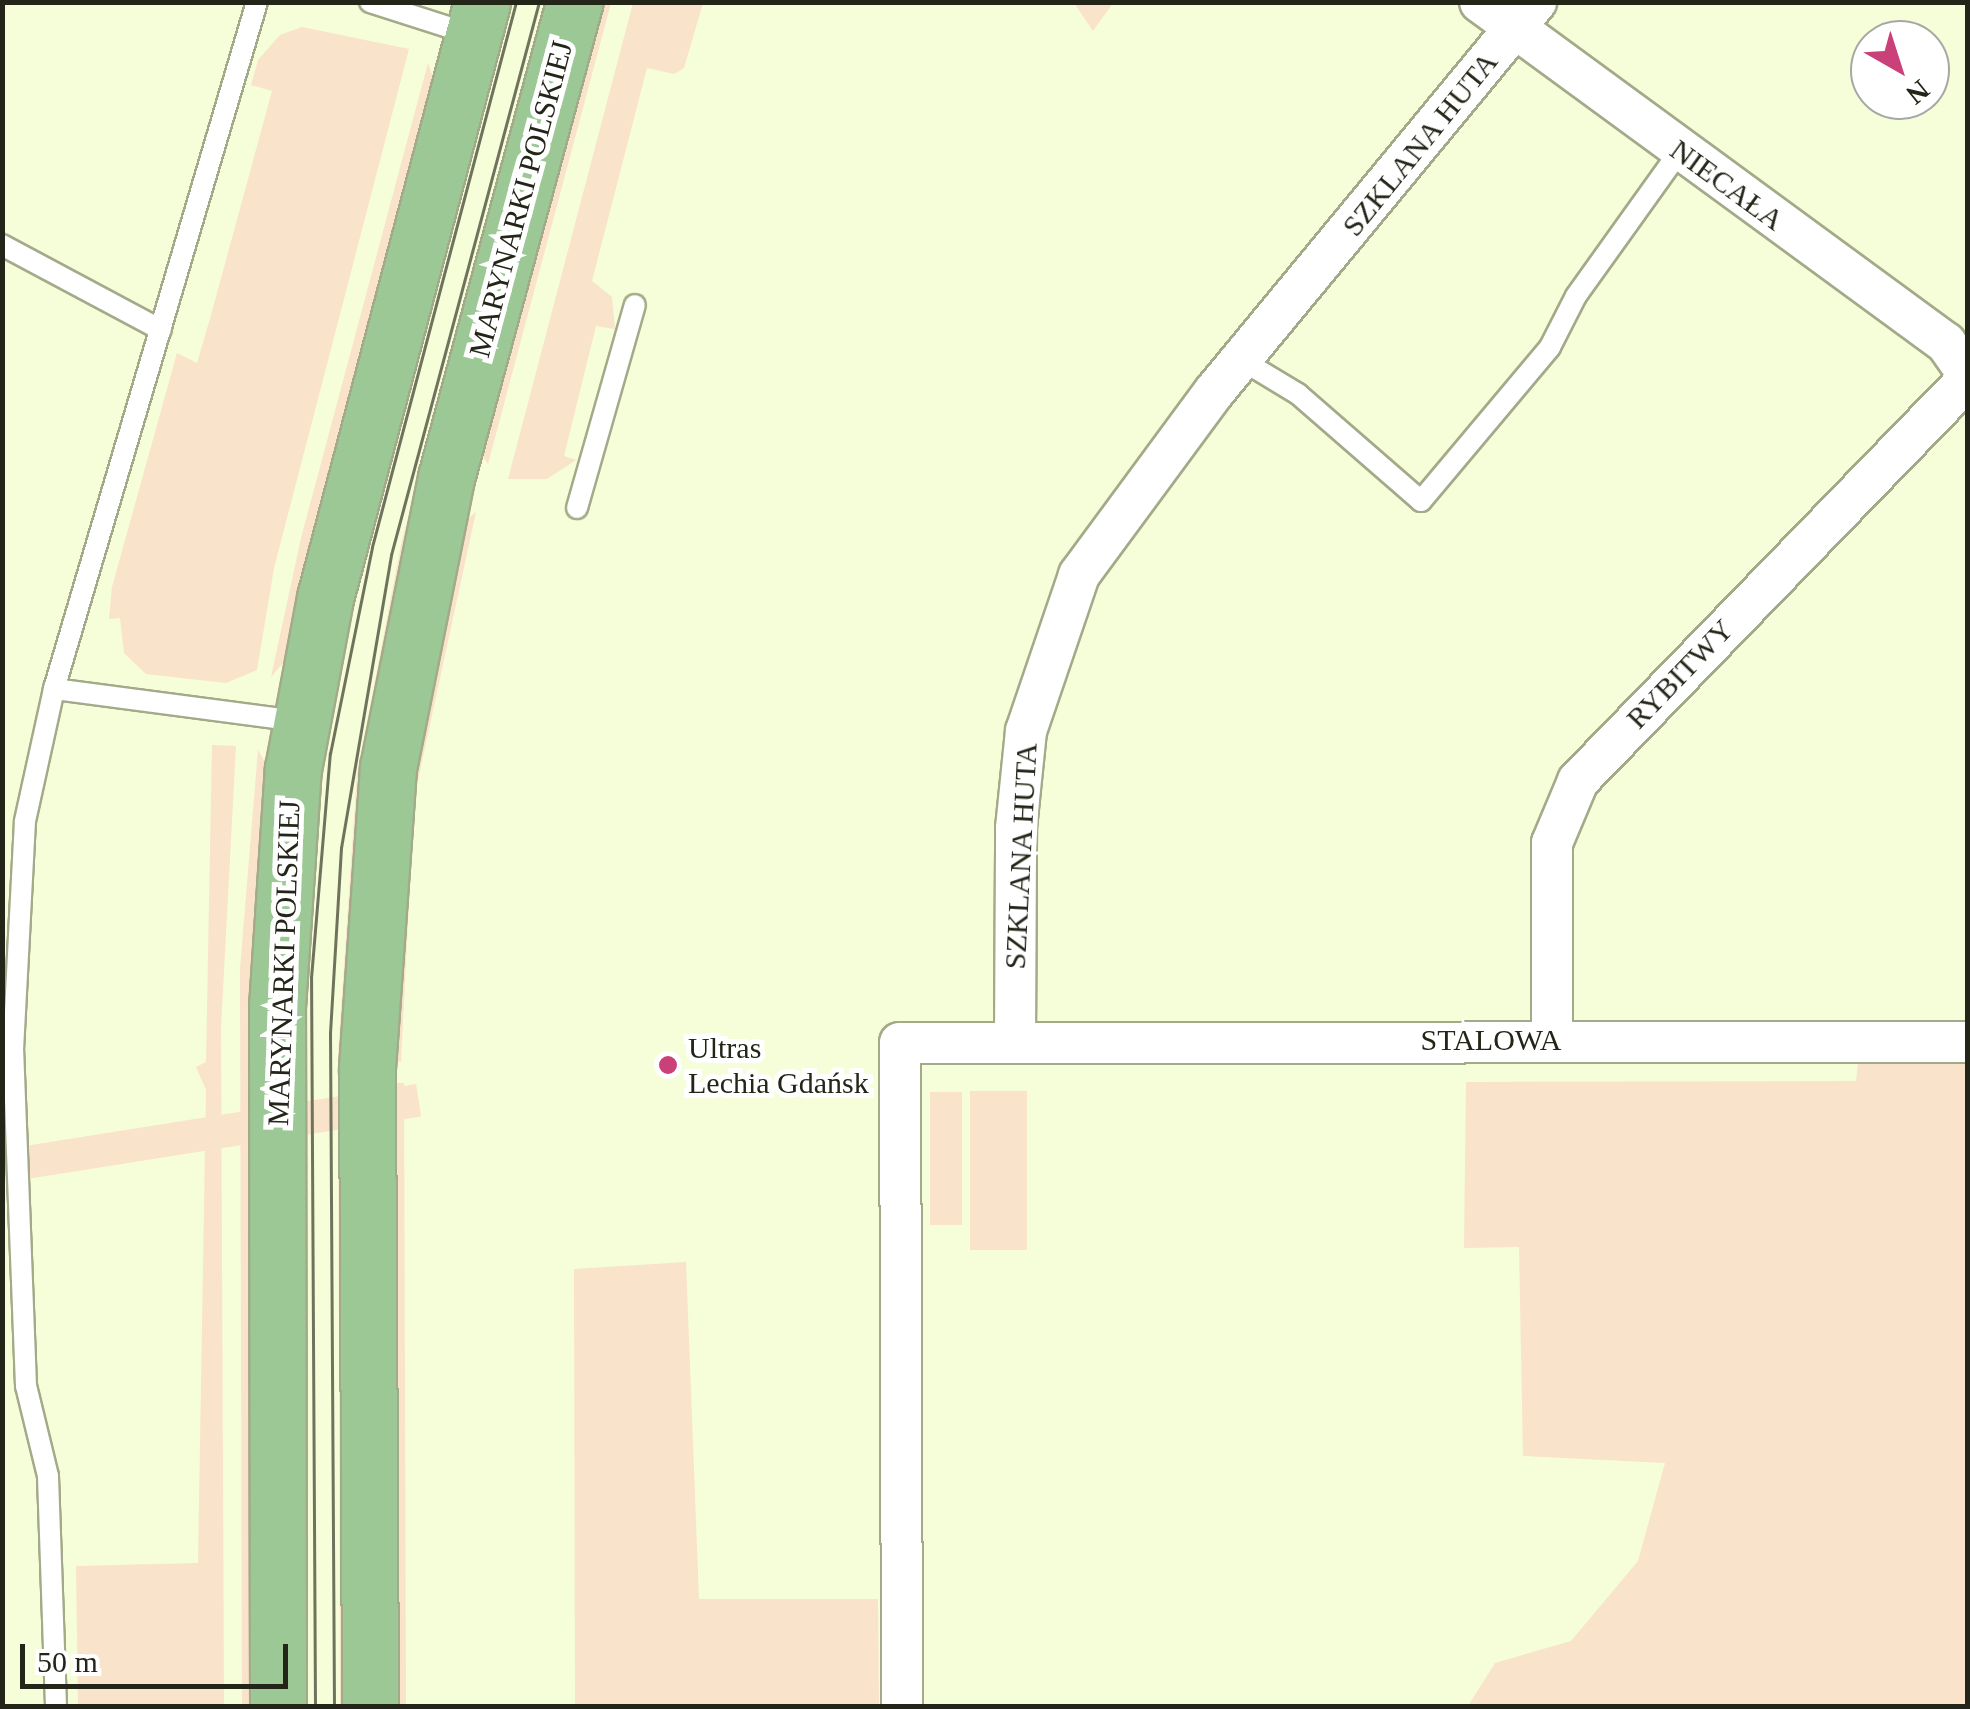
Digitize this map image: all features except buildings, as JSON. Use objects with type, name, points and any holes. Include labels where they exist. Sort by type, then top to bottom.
[{"type":"main road","name":"MARYNARKI POLSKIEJ","points":[[370,1706],[367,1068],[388,768],[446,478],[574,2]]},
{"type":"main road","name":"MARYNARKI POLSKIEJ","points":[[278,1706],[277,1007],[284,842],[300,721],[378,384],[477,19]]},
{"type":"street","name":"NIECAŁA","points":[[1480,2],[1526,15],[1680,150],[1946,344],[1968,376]]},
{"type":"street","name":"SZKLANA HUTA","points":[[1015,1041],[1016,828],[1026,731],[1046,662],[1101,540],[1240,359],[1526,15]]},
{"type":"street","name":"RYBITWY","points":[[1552,1040],[1552,843],[1578,781],[1968,376]]},
{"type":"street","name":"STALOWA","points":[[1015,1041],[1968,1042]]},
{"type":"street","points":[[902,1706],[900,1043],[1015,1041]]},
{"type":"lane","points":[[56,1706],[48,1476],[26,1386],[10,1017],[25,821],[54,689],[257,2]]},
{"type":"lane","points":[[370,2],[477,19]]},
{"type":"lane","points":[[1240,359],[1298,394],[1422,500],[1550,347],[1576,296],[1680,150]]},
{"type":"lane","points":[[2,245],[162,330]]},
{"type":"lane","points":[[577,508],[635,305]]},
{"type":"lane","points":[[54,689],[300,721]]},
{"type":"shaded area","points":[[548,3],[411,537],[348,1706],[340,1706],[338,1054],[357,774],[402,540]]},
{"type":"shaded area","points":[[594,3],[611,3],[488,464],[479,451]]},
{"type":"shaded area","points":[[633,3],[703,3],[684,68],[674,74],[647,68],[592,281],[612,297],[615,329],[596,326],[564,456],[576,460],[547,479],[508,479]]},
{"type":"shaded area","points":[[1074,3],[1113,3],[1093,31]]},
{"type":"shaded area","points":[[302,27],[409,49],[274,568],[257,670],[226,683],[146,674],[124,653],[120,618],[109,619],[112,587],[177,353],[197,363],[211,315],[272,91],[251,85],[258,60],[280,35]]},
{"type":"shaded area","points":[[428,63],[437,89],[291,654],[271,677],[301,538]]},
{"type":"shaded area","points":[[476,512],[418,780],[413,780],[455,529]]},
{"type":"shaded area","points":[[212,745],[236,746],[221,1027],[224,1706],[78,1706],[76,1566],[198,1563],[206,1090],[196,1067],[206,1062]]},
{"type":"shaded area","points":[[258,750],[266,764],[259,1706],[242,1706],[240,969]]},
{"type":"shaded area","points":[[407,802],[414,804],[401,1062],[393,1059]]},
{"type":"shaded area","points":[[1967,1060],[1967,1706],[1468,1706],[1495,1663],[1571,1641],[1638,1561],[1665,1463],[1523,1456],[1519,1247],[1464,1248],[1466,1082],[1856,1081],[1858,1061]]},
{"type":"shaded area","points":[[404,1083],[406,1706],[388,1706],[392,1084]]},
{"type":"shaded area","points":[[416,1084],[421,1117],[2,1183],[2,1150]]},
{"type":"shaded area","points":[[970,1091],[1027,1091],[1027,1250],[970,1250]]},
{"type":"shaded area","points":[[930,1092],[962,1092],[962,1225],[930,1225]]},
{"type":"shaded area","points":[[686,1262],[699,1599],[878,1599],[879,1706],[575,1706],[574,1269]]},
{"type":"tram line","points":[[315,1706],[311,978],[330,754],[372,547],[516,2]]},
{"type":"tram line","points":[[334,1706],[330,1033],[341,848],[391,555],[539,2]]},
{"type":"place","name":"Ultras Lechia Gdańsk","points":[[668,1065]]}]
